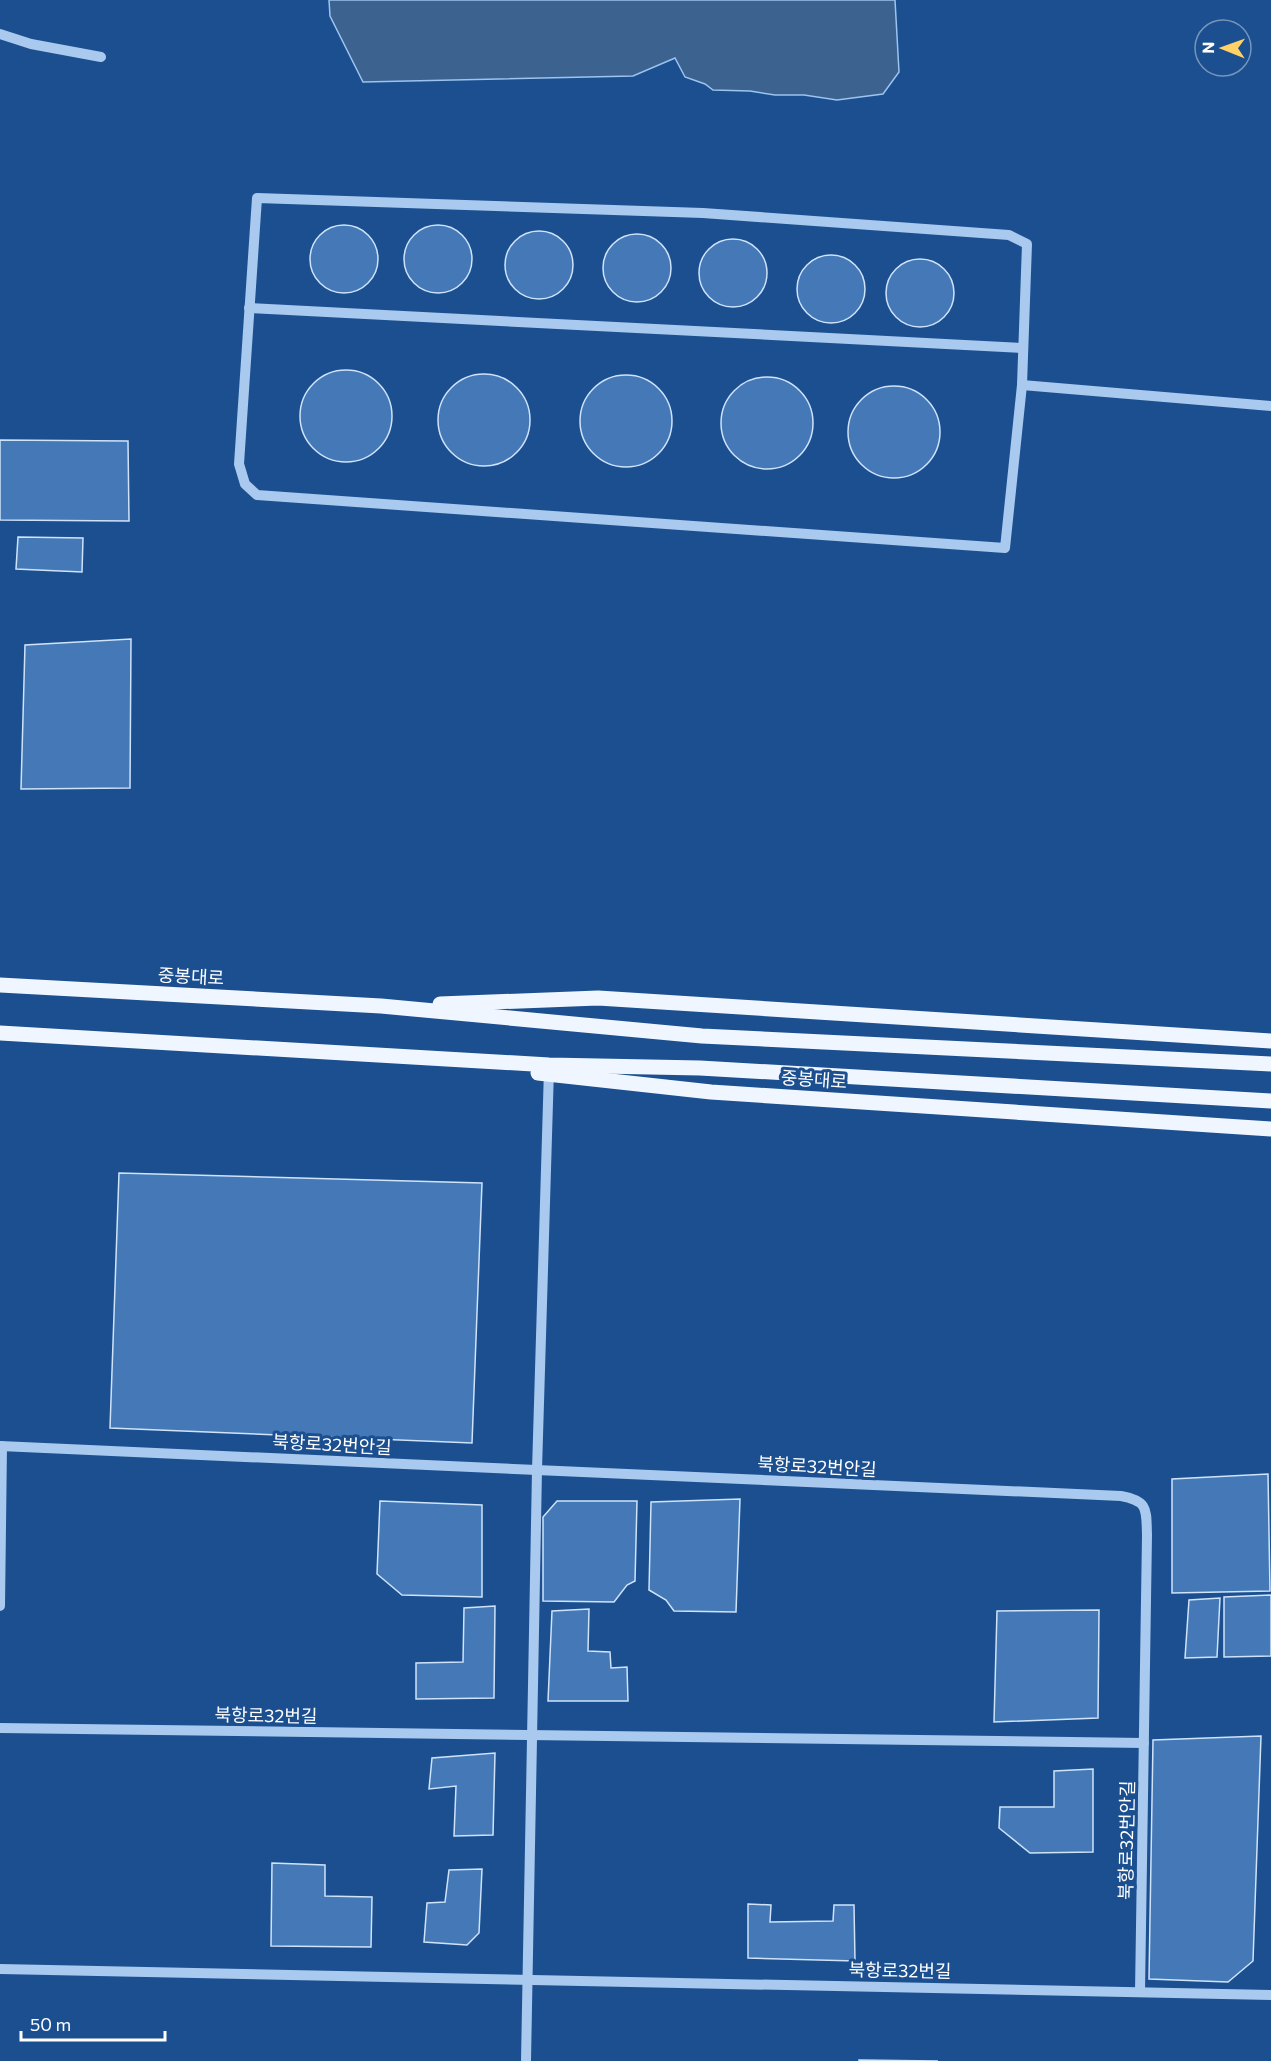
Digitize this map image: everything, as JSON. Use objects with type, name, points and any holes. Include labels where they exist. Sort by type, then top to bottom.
[{"type":"main road","name":"중봉대로","points":[[0,985],[381,1006],[702,1036],[1271,1064]]},
{"type":"main road","name":"중봉대로","points":[[381,1006],[598,998],[1271,1041]]},
{"type":"main road","points":[[1251,1040],[1271,1029]]},
{"type":"main road","name":"중봉대로","points":[[0,1033],[356,1054],[549,1070],[711,1092],[1270,1130]]},
{"type":"main road","name":"중봉대로","points":[[549,1070],[700,1068],[1271,1101]]},
{"type":"street","points":[[0,34],[31,44],[101,57]]},
{"type":"street","points":[[256,198],[703,213],[1009,235],[1028,244],[1022,385],[1005,548],[257,495],[245,484],[239,464],[249,308],[256,198]]},
{"type":"street","points":[[249,308],[1023,348]]},
{"type":"street","points":[[1022,385],[1271,406]]},
{"type":"street","points":[[526,2061],[537,1470],[549,1070]]},
{"type":"street","points":[[0,1606],[1,1446]]},
{"type":"street","name":"북항로32번안길","points":[[1,1446],[1121,1496],[1136,1499],[1146,1510],[1147,1535],[1140,1992]]},
{"type":"street","name":"북항로32번길","points":[[0,1728],[1144,1743]]},
{"type":"street","name":"북항로32번길","points":[[0,1969],[1271,1995]]},
{"type":"water","points":[[329,0],[895,0],[899,72],[883,94],[837,100],[804,95],[713,90],[705,84],[685,77],[675,58],[633,76],[363,82],[330,16]]},
{"type":"building","points":[[344,225],[357,228],[368,235],[375,246],[378,259],[375,272],[368,283],[357,290],[344,293],[331,290],[320,283],[313,272],[310,259],[313,246],[320,235],[331,228]]},
{"type":"building","points":[[438,225],[451,228],[462,235],[469,246],[472,259],[469,272],[462,283],[451,290],[438,293],[425,290],[414,283],[407,272],[404,259],[407,246],[414,235],[425,228]]},
{"type":"building","points":[[539,231],[552,234],[563,241],[570,252],[573,265],[570,278],[563,289],[552,296],[539,299],[526,296],[515,289],[508,278],[505,265],[508,252],[515,241],[526,234]]},
{"type":"building","points":[[637,234],[650,237],[661,244],[668,255],[671,268],[668,281],[661,292],[650,299],[637,302],[624,299],[613,292],[606,281],[603,268],[606,255],[613,244],[624,237]]},
{"type":"building","points":[[733,239],[746,242],[757,249],[764,260],[767,273],[764,286],[757,297],[746,304],[733,307],[720,304],[709,297],[702,286],[699,273],[702,260],[709,249],[720,242]]},
{"type":"building","points":[[831,255],[844,258],[855,265],[862,276],[865,289],[862,302],[855,313],[844,320],[831,323],[818,320],[807,313],[800,302],[797,289],[800,276],[807,265],[818,258]]},
{"type":"building","points":[[920,259],[933,262],[944,269],[951,280],[954,293],[951,306],[944,317],[933,324],[920,327],[907,324],[896,317],[889,306],[886,293],[889,280],[896,269],[907,262]]},
{"type":"building","points":[[346,370],[364,374],[378,384],[388,398],[392,416],[388,434],[378,448],[364,458],[346,462],[328,458],[314,448],[304,434],[300,416],[304,398],[314,384],[328,374]]},
{"type":"building","points":[[484,374],[502,378],[516,388],[526,402],[530,420],[526,438],[516,452],[502,462],[484,466],[466,462],[452,452],[442,438],[438,420],[442,402],[452,388],[466,378]]},
{"type":"building","points":[[626,375],[644,379],[658,389],[668,403],[672,421],[668,439],[658,453],[644,463],[626,467],[608,463],[594,453],[584,439],[580,421],[584,403],[594,389],[608,379]]},
{"type":"building","points":[[767,377],[785,381],[799,391],[809,405],[813,423],[809,441],[799,455],[785,465],[767,469],[749,465],[735,455],[725,441],[721,423],[725,405],[735,391],[749,381]]},
{"type":"building","points":[[894,386],[912,390],[926,400],[936,414],[940,432],[936,450],[926,464],[912,474],[894,478],[876,474],[862,464],[852,450],[848,432],[852,414],[862,400],[876,390]]},
{"type":"building","points":[[0,440],[128,441],[129,521],[0,520]]},
{"type":"building","points":[[18,537],[83,538],[82,572],[16,569]]},
{"type":"building","points":[[131,639],[130,788],[21,789],[25,645]]},
{"type":"building","points":[[119,1173],[482,1183],[472,1443],[110,1428]]},
{"type":"building","points":[[1268,1474],[1270,1591],[1172,1593],[1172,1479]]},
{"type":"building","points":[[740,1499],[736,1612],[674,1611],[666,1600],[649,1590],[651,1502]]},
{"type":"building","points":[[380,1501],[482,1505],[482,1597],[402,1595],[377,1574]]},
{"type":"building","points":[[557,1501],[637,1501],[635,1581],[627,1585],[614,1602],[543,1601],[543,1517]]},
{"type":"building","points":[[1271,1595],[1271,1656],[1224,1657],[1224,1597]]},
{"type":"building","points":[[1220,1598],[1217,1657],[1185,1658],[1189,1600]]},
{"type":"building","points":[[495,1606],[494,1698],[416,1699],[416,1663],[463,1662],[464,1608]]},
{"type":"building","points":[[589,1609],[588,1651],[610,1652],[611,1668],[627,1667],[628,1701],[548,1701],[552,1611]]},
{"type":"building","points":[[1099,1610],[1098,1718],[994,1722],[997,1611]]},
{"type":"building","points":[[1261,1736],[1253,1961],[1228,1982],[1149,1979],[1153,1740]]},
{"type":"building","points":[[495,1753],[493,1835],[454,1836],[456,1786],[429,1789],[432,1758]]},
{"type":"building","points":[[1093,1769],[1093,1852],[1030,1853],[999,1828],[1000,1807],[1054,1807],[1054,1771]]},
{"type":"building","points":[[272,1863],[325,1865],[325,1896],[372,1897],[371,1947],[271,1946]]},
{"type":"building","points":[[482,1869],[479,1933],[467,1945],[424,1942],[427,1903],[445,1902],[449,1870]]},
{"type":"building","points":[[748,1904],[771,1905],[770,1922],[833,1921],[834,1905],[854,1905],[855,1961],[748,1958]]},
{"type":"building","points":[[859,2060],[938,2061],[859,2061]]}]
